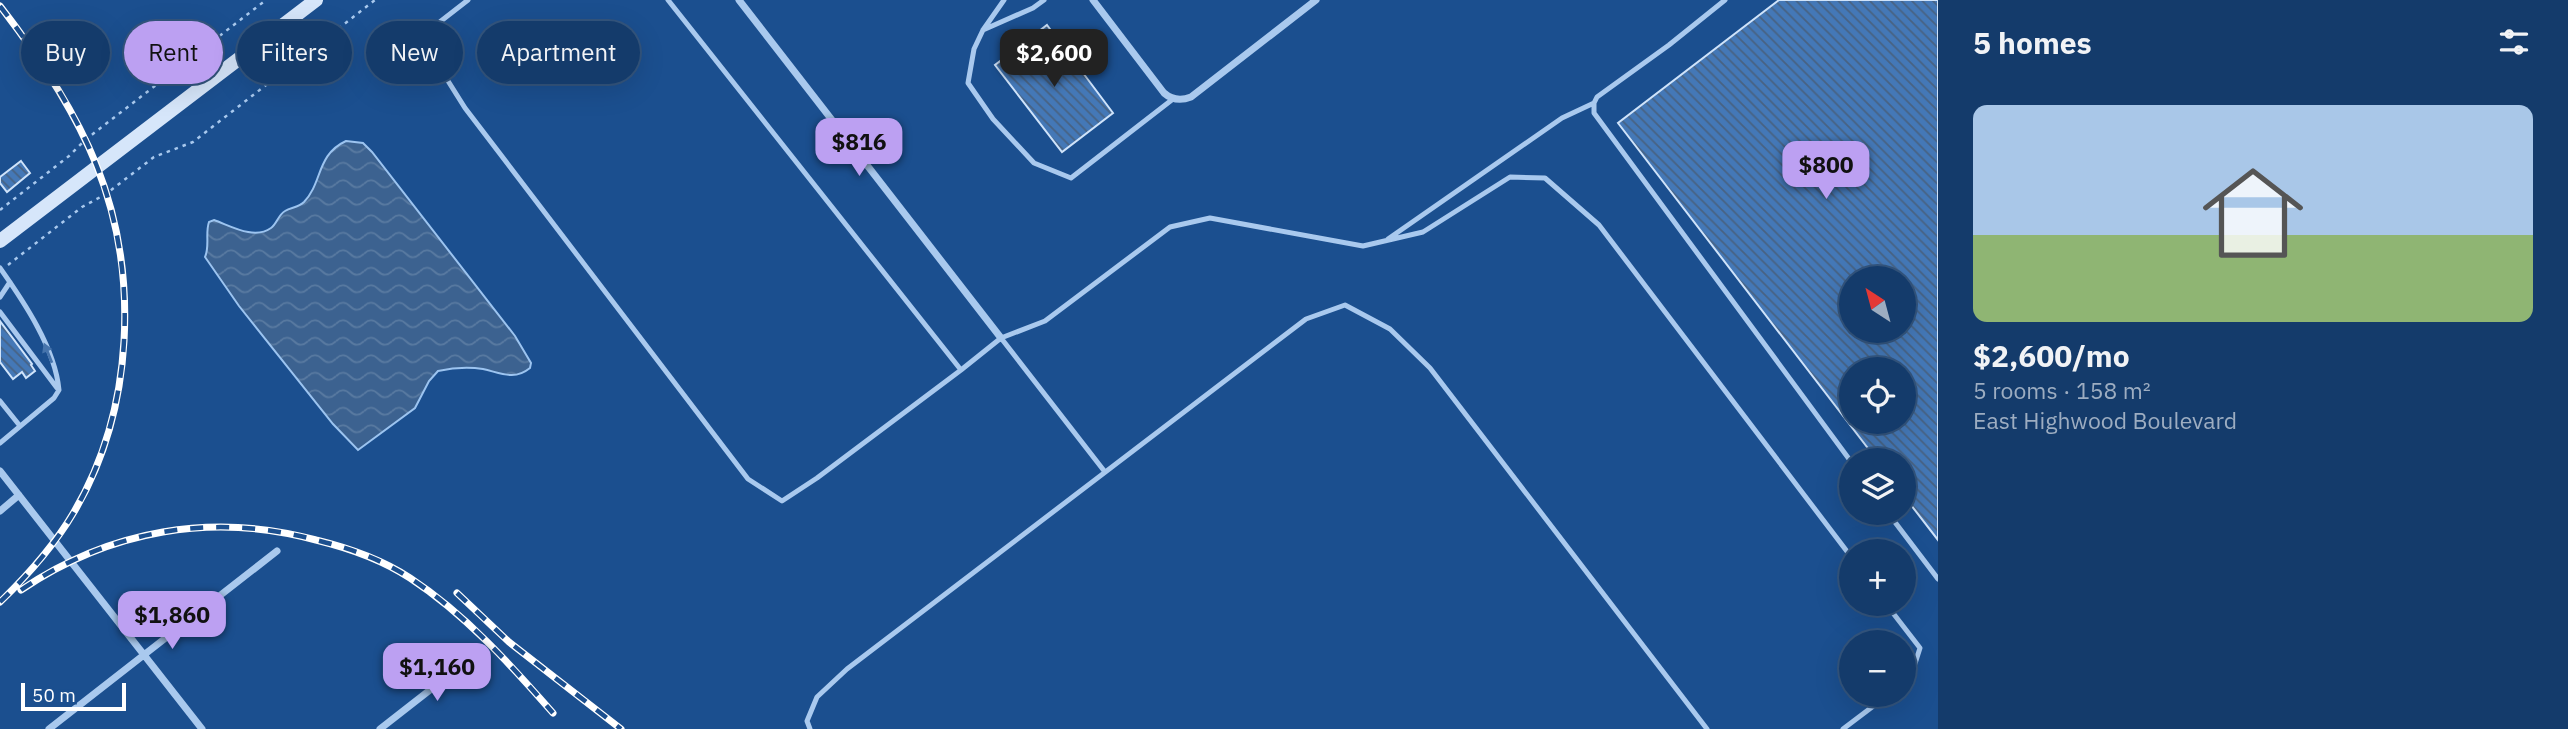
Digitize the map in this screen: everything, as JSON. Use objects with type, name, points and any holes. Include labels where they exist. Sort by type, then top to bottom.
[{"type":"main road","points":[[0,241],[316,0]]},
{"type":"street","points":[[739,0],[1001,338]]},
{"type":"street","points":[[1093,0],[1164,93],[1175,99],[1191,97],[1316,0]]},
{"type":"street","points":[[0,471],[202,729]]},
{"type":"street","points":[[0,511],[19,495]]},
{"type":"street","points":[[49,729],[277,551]]},
{"type":"street","points":[[380,729],[476,654]]},
{"type":"lane","points":[[468,0],[432,28],[438,65],[465,108],[748,479],[782,501],[817,478],[1001,338],[1045,321],[1170,227],[1210,218],[1363,246],[1423,232],[1510,177],[1545,178],[1599,225],[1839,541]]},
{"type":"lane","points":[[668,0],[961,370]]},
{"type":"lane","points":[[1003,0],[974,49],[968,83],[993,119],[1034,163],[1071,178],[1175,99]]},
{"type":"lane","points":[[983,30],[1033,8],[1044,0]]},
{"type":"lane","points":[[1724,0],[1669,45],[1597,97],[1594,113],[1841,448]]},
{"type":"lane","points":[[1385,241],[1562,118],[1594,103]]},
{"type":"lane","points":[[0,443],[54,398],[59,390],[53,365],[31,312],[1,269]]},
{"type":"lane","points":[[0,297],[10,282]]},
{"type":"lane","points":[[810,729],[807,722],[817,697],[846,669],[1306,319],[1345,304],[1390,329],[1430,368],[1706,729]]},
{"type":"lane","points":[[0,312],[59,390]]},
{"type":"lane","points":[[1001,338],[1105,472]]},
{"type":"lane","points":[[0,401],[20,426]]},
{"type":"lane","points":[[1897,525],[1938,579]]},
{"type":"lane","points":[[1895,616],[1906,630]]},
{"type":"lane","points":[[1916,643],[1920,648],[1916,662]]},
{"type":"lane","points":[[1843,729],[1872,707]]},
{"type":"path","points":[[0,210],[69,156],[85,140],[266,0]]},
{"type":"path","points":[[1,269],[153,157],[193,142],[375,0]]},
{"type":"water","points":[[346,141],[363,143],[372,152],[515,336],[531,363],[530,368],[524,372],[513,375],[472,368],[438,371],[429,381],[415,408],[358,450],[333,424],[239,306],[205,257],[209,222],[214,220],[257,233],[271,228],[283,213],[304,202],[329,154]]},
{"type":"building","points":[[1779,0],[1938,0],[1938,540],[1916,512],[1916,448],[1868,448],[1857,434],[1916,434],[1916,357],[1839,357],[1839,411],[1618,123]]},
{"type":"building","points":[[1047,25],[1113,113],[1062,152],[995,65]]},
{"type":"building","points":[[21,161],[30,173],[7,192],[0,183],[0,177]]},
{"type":"building","points":[[0,321],[32,364],[35,371],[26,378],[22,372],[13,379],[0,362]]},
{"type":"railway","points":[[0,6],[53,82],[96,164],[110,206],[120,250],[124,296],[124,341],[119,386],[109,430],[94,472],[58,537],[0,602]]},
{"type":"railway","points":[[21,590],[55,569],[90,553],[126,540],[163,532],[239,528],[316,540],[376,560],[399,571],[430,592],[486,641],[553,713]]},
{"type":"railway","points":[[457,593],[509,642],[621,729]]}]
